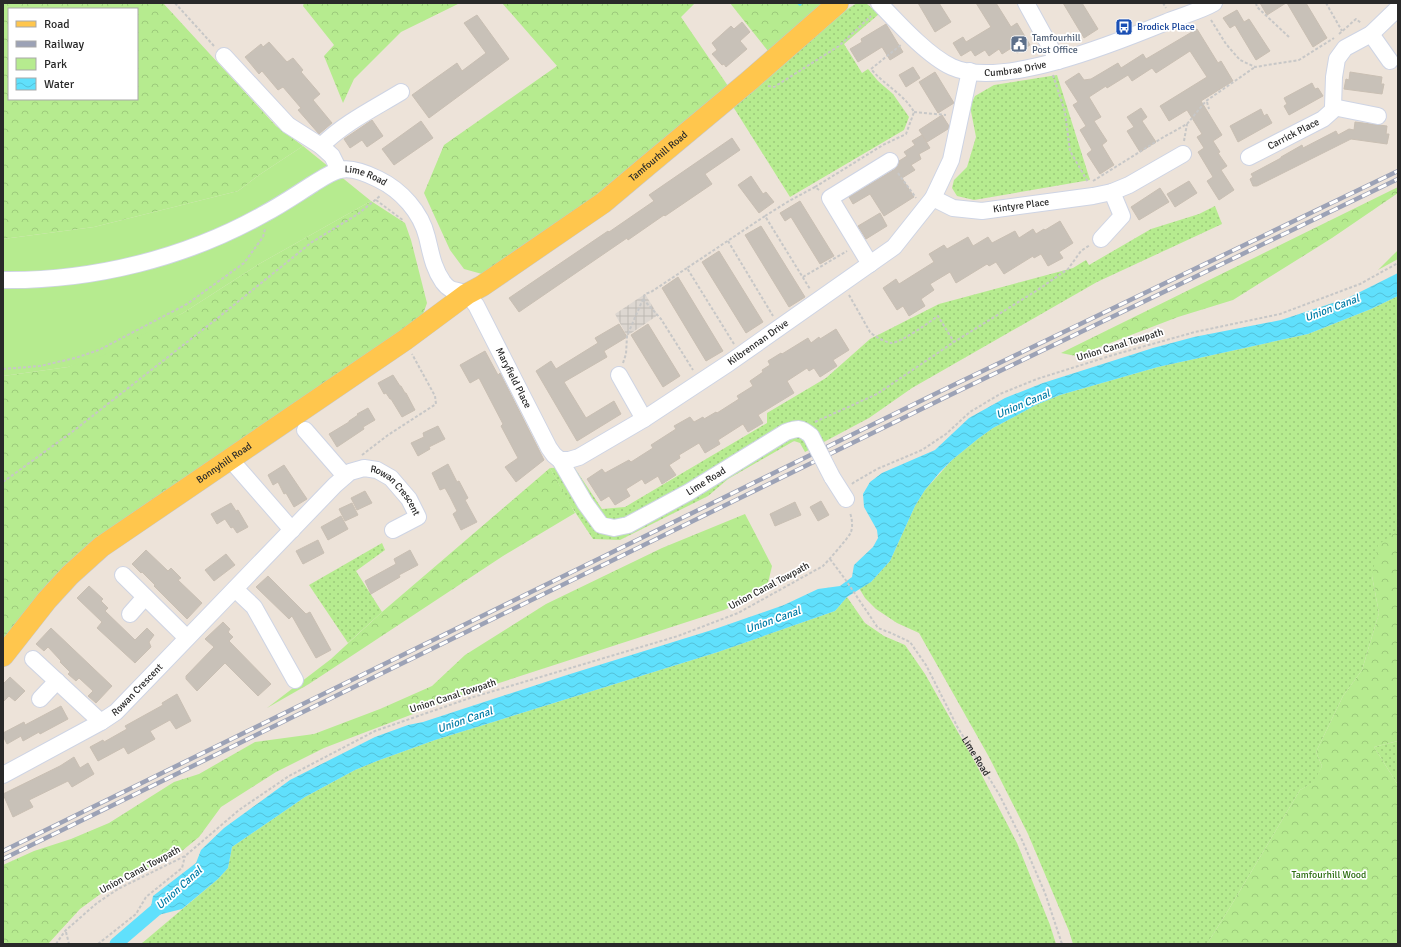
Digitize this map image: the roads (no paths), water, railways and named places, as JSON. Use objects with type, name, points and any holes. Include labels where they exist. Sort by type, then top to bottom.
[{"type":"main road","name":"Tamfourhill Road","points":[[467,294],[482,286],[604,203],[749,81],[838,3]]},
{"type":"main road","name":"Bonnyhill Road","points":[[3,656],[47,600],[70,575],[101,547],[405,340],[467,294]]},
{"type":"street","points":[[1026,3],[1053,62]]},
{"type":"street","name":"Cumbrae Drive","points":[[880,4],[911,35],[935,56],[947,64],[970,71],[993,74],[1053,62],[1120,41],[1209,6]]},
{"type":"street","points":[[1378,116],[1333,107],[1334,77],[1337,59],[1345,48],[1372,34],[1398,8]]},
{"type":"street","points":[[1372,34],[1390,60]]},
{"type":"street","name":"Lime Road","points":[[224,56],[288,125],[321,146],[332,156],[339,170],[353,170],[378,179],[396,191],[411,204],[422,220],[435,267],[442,281],[449,289],[467,294]]},
{"type":"street","name":"Kilbrennan Drive","points":[[560,460],[569,460],[579,457],[644,419],[741,355],[894,247],[929,203],[950,160],[970,71]]},
{"type":"street","points":[[321,146],[331,135],[343,126],[402,92]]},
{"type":"street","name":"Carrick Place","points":[[1249,157],[1323,119],[1332,111],[1333,107]]},
{"type":"street","name":"Kintyre Place","points":[[929,203],[953,208],[982,211],[1093,196],[1112,192],[1129,186],[1183,154]]},
{"type":"street","points":[[870,264],[830,198],[890,161]]},
{"type":"street","points":[[3,280],[80,274],[114,269],[148,261],[211,240],[265,214],[339,170]]},
{"type":"street","points":[[1101,239],[1122,216],[1112,192]]},
{"type":"street","name":"Maryfield Place","points":[[467,294],[476,306],[549,448],[560,460]]},
{"type":"street","points":[[618,375],[644,419]]},
{"type":"street","name":"Lime Road","points":[[560,460],[585,503],[602,525],[614,528],[628,525],[689,492],[786,432],[797,429],[808,433],[846,499]]},
{"type":"street","points":[[305,430],[351,474]]},
{"type":"street","points":[[230,459],[292,530]]},
{"type":"street","name":"Rowan Crescent","points":[[3,775],[101,722],[116,712],[335,485],[351,474],[364,468],[377,470],[391,478],[410,499],[418,517],[393,530]]},
{"type":"street","points":[[123,575],[187,638]]},
{"type":"street","points":[[235,588],[254,607],[295,680]]},
{"type":"street","points":[[130,614],[145,597]]},
{"type":"street","name":"Rowan Crescent","points":[[33,659],[101,722]]},
{"type":"street","points":[[40,699],[57,681]]},
{"type":"water","points":[[1398,273],[1398,296],[1371,309],[1308,334],[1158,367],[1060,395],[1036,405],[993,428],[952,460],[940,472],[925,490],[915,506],[890,561],[871,582],[847,597],[835,611],[718,652],[435,740],[355,770],[305,797],[232,847],[228,868],[218,879],[182,909],[154,916],[150,912],[153,896],[196,863],[201,850],[224,828],[290,780],[375,737],[408,725],[423,722],[715,629],[784,605],[818,589],[840,586],[852,577],[854,565],[873,547],[878,538],[877,530],[864,507],[863,494],[870,482],[882,473],[935,450],[969,418],[1005,398],[1043,383],[1153,348],[1194,337],[1281,320],[1348,298]]},
{"type":"waterway","name":"Union Canal","points":[[116,944],[165,902]]},
{"type":"railway","points":[[3,851],[941,391],[1398,171]]},
{"type":"railway","points":[[3,859],[944,398],[1398,179]]},
{"type":"place","name":"Brodick Place","points":[[1124,27]]},
{"type":"place","name":"Tamfourhill Post Office","points":[[1019,44]]},
{"type":"park label","name":"Tamfourhill Wood","points":[[1329,875]]}]
